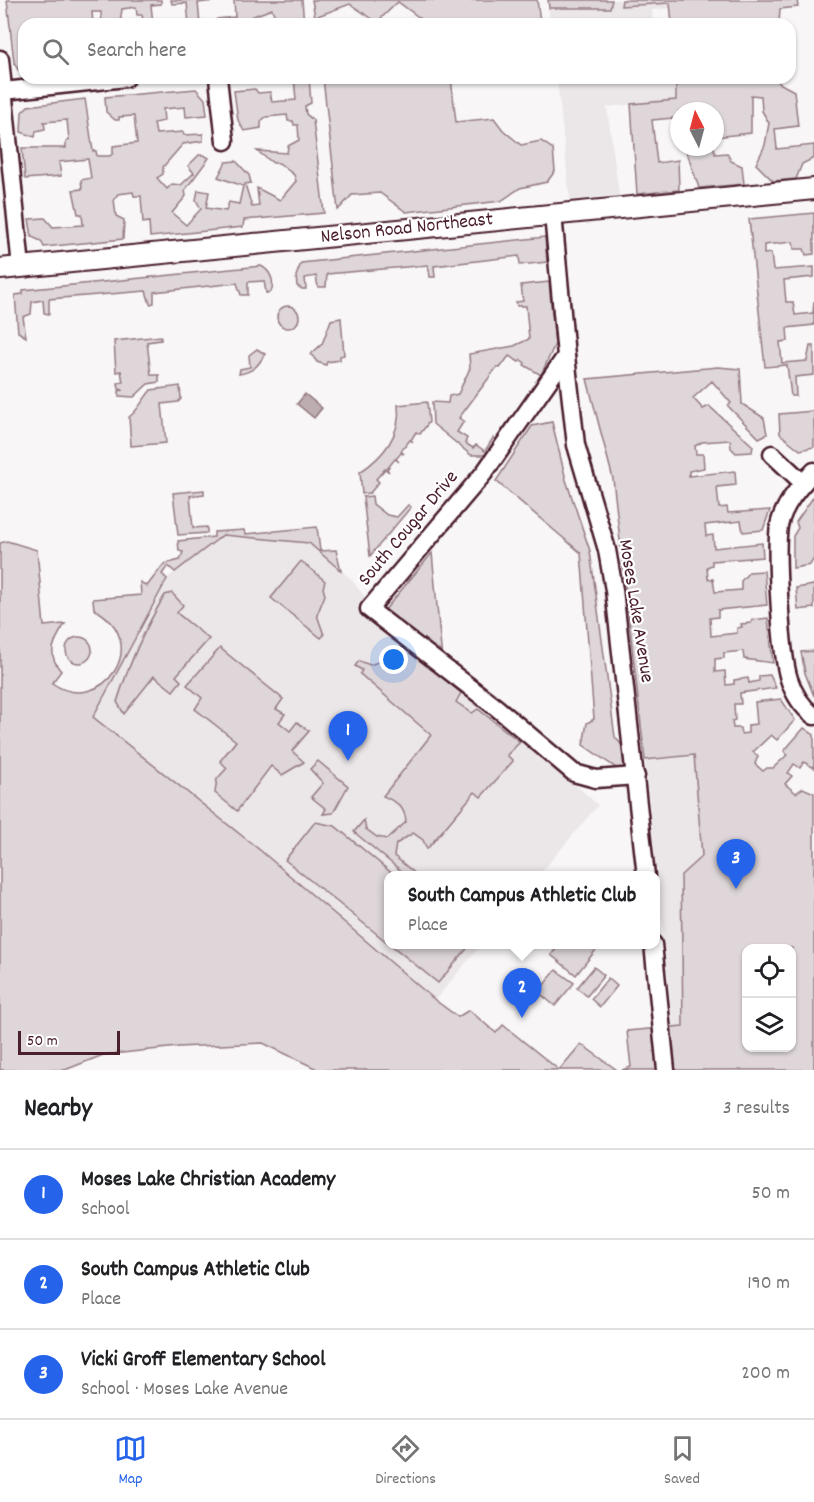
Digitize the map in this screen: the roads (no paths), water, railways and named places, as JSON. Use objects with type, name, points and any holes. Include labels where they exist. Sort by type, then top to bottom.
[{"type":"street","points":[[0,59],[21,267]]},
{"type":"street","points":[[4,91],[70,84]]},
{"type":"street","points":[[219,84],[225,141]]},
{"type":"street","name":"Nelson Road Northeast","points":[[0,269],[814,189]]},
{"type":"street","points":[[553,214],[566,356]]},
{"type":"street","name":"South Cougar Drive","points":[[566,356],[484,473],[369,609],[497,708],[574,773],[596,779],[636,776]]},
{"type":"street","name":"Moses Lake Avenue","points":[[566,356],[576,445],[607,550],[614,590],[646,871]]},
{"type":"street","points":[[772,454],[809,477],[788,503],[780,524],[778,546],[788,676],[798,701],[814,717]]},
{"type":"street","points":[[653,949],[666,1070]]},
{"type":"place","name":"Moses Lake Christian Academy","points":[[348,761]]},
{"type":"place","name":"Vicki Groff Elementary School","points":[[736,889]]},
{"type":"place","name":"South Campus Athletic Club","points":[[522,1018]]}]
